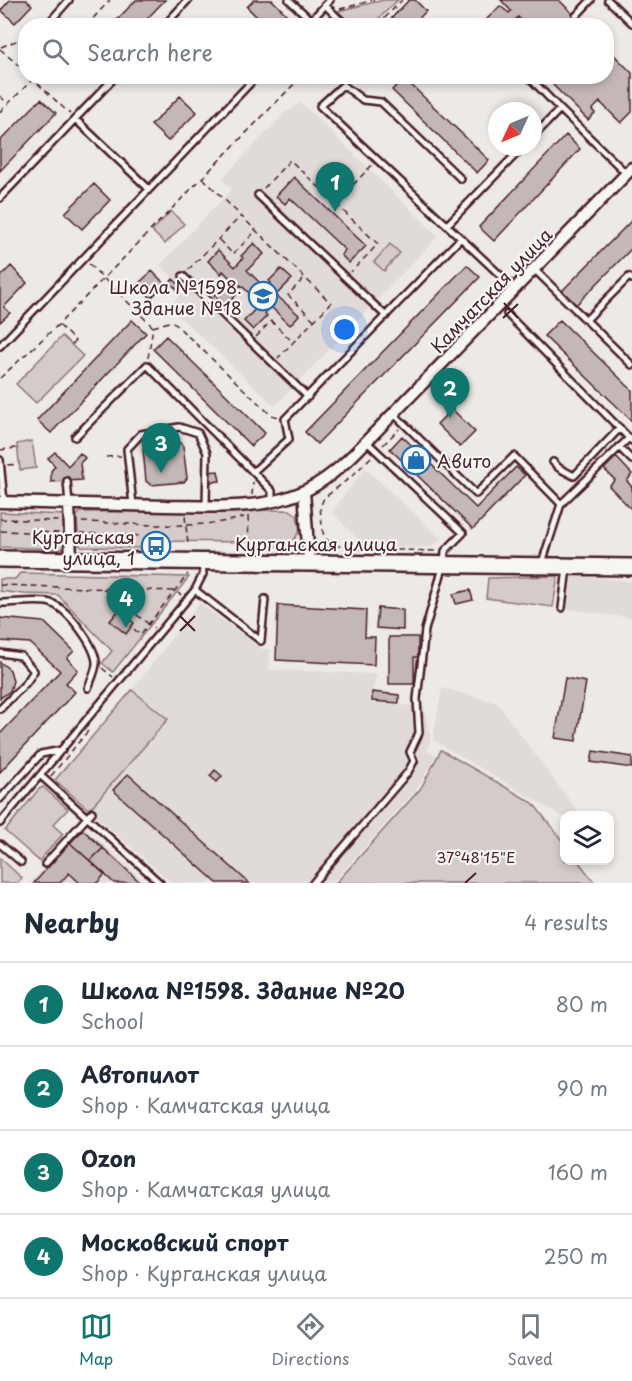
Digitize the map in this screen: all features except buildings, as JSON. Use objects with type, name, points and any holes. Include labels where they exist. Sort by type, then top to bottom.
[{"type":"street","name":"Камчатская улица","points":[[2,502],[250,505],[272,502],[304,491],[332,475],[367,442],[629,171]]},
{"type":"street","points":[[304,491],[309,561]]},
{"type":"street","points":[[69,504],[71,559]]},
{"type":"street","name":"Курганская улица","points":[[0,559],[309,561],[444,557],[541,565],[632,567]]},
{"type":"lane","points":[[53,18],[69,0]]},
{"type":"lane","points":[[171,18],[188,0]]},
{"type":"lane","points":[[289,0],[309,18]]},
{"type":"lane","points":[[313,18],[330,0]]},
{"type":"lane","points":[[576,16],[591,0]]},
{"type":"lane","points":[[608,0],[632,23]]},
{"type":"lane","points":[[325,5],[338,18]]},
{"type":"lane","points":[[0,198],[108,84]]},
{"type":"lane","points":[[0,346],[249,84]]},
{"type":"lane","points":[[536,84],[560,110],[629,171]]},
{"type":"lane","points":[[461,179],[381,102],[363,100],[343,85],[320,106],[515,289]]},
{"type":"lane","points":[[542,128],[560,110]]},
{"type":"lane","points":[[75,119],[149,189]]},
{"type":"lane","points":[[447,225],[514,156]]},
{"type":"lane","points":[[258,195],[386,316]]},
{"type":"lane","points":[[254,472],[289,440],[285,419],[460,238]]},
{"type":"lane","points":[[534,269],[632,364]]},
{"type":"lane","points":[[183,276],[308,397]]},
{"type":"lane","points":[[586,320],[629,277],[632,279]]},
{"type":"lane","points":[[507,315],[631,439],[619,447],[561,504],[541,565]]},
{"type":"lane","points":[[75,437],[147,365],[272,491],[272,502]]},
{"type":"lane","points":[[394,414],[476,494],[514,456],[561,504]]},
{"type":"lane","points":[[133,505],[127,449],[141,434],[179,427],[198,433],[207,453],[206,506]]},
{"type":"lane","points":[[553,462],[574,476],[620,428]]},
{"type":"lane","points":[[313,883],[408,772],[414,761],[410,752],[419,733],[417,699],[425,630],[444,557],[463,533],[367,442]]},
{"type":"lane","points":[[619,447],[632,460]]},
{"type":"lane","points":[[0,460],[2,502]]},
{"type":"lane","points":[[67,481],[69,504]]},
{"type":"lane","points":[[0,823],[195,590],[202,574],[202,561]]},
{"type":"lane","points":[[562,608],[567,566]]},
{"type":"lane","points":[[195,590],[261,641],[265,599]]},
{"type":"lane","points":[[0,603],[49,602],[66,614],[82,631],[92,649],[96,663],[88,688]]},
{"type":"lane","points":[[0,653],[21,657],[34,671],[26,683],[0,709]]},
{"type":"lane","points":[[0,799],[41,754],[62,750]]},
{"type":"lane","points":[[41,776],[89,815],[160,883]]},
{"type":"lane","points":[[45,864],[89,815]]},
{"type":"lane","points":[[0,844],[21,862]]},
{"type":"path","points":[[93,18],[110,0]]},
{"type":"path","points":[[331,11],[374,0]]},
{"type":"path","points":[[384,18],[402,0]]},
{"type":"path","points":[[18,40],[0,48],[18,65]]},
{"type":"path","points":[[0,112],[28,84]]},
{"type":"path","points":[[38,84],[75,119]]},
{"type":"path","points":[[0,378],[58,325],[294,84]]},
{"type":"path","points":[[0,96],[8,104]]},
{"type":"path","points":[[258,195],[290,160],[336,203],[378,244],[345,278]]},
{"type":"path","points":[[336,203],[368,169]]},
{"type":"path","points":[[202,178],[331,303],[273,363]]},
{"type":"path","points":[[183,276],[241,216]]},
{"type":"path","points":[[218,240],[233,254],[256,231]]},
{"type":"path","points":[[83,258],[153,327]]},
{"type":"path","points":[[304,278],[288,295],[314,320]]},
{"type":"path","points":[[153,327],[172,321],[271,415],[285,419]]},
{"type":"path","points":[[251,342],[271,321],[293,342]]},
{"type":"path","points":[[58,325],[75,341],[72,345]]},
{"type":"path","points":[[147,365],[153,327]]},
{"type":"path","points":[[404,424],[352,476],[324,498],[320,507],[323,533],[327,540],[338,546],[444,557]]},
{"type":"path","points":[[0,450],[17,448]]},
{"type":"path","points":[[106,457],[128,456]]},
{"type":"path","points":[[1,466],[19,464]]},
{"type":"path","points":[[252,496],[254,472]]},
{"type":"path","points":[[185,506],[188,545]]},
{"type":"path","points":[[0,519],[185,525],[234,520],[248,515],[249,545]]},
{"type":"path","points":[[134,629],[140,635],[188,573]]},
{"type":"path","points":[[0,585],[175,591],[187,599]]},
{"type":"path","points":[[102,588],[159,632]]},
{"type":"path","points":[[96,663],[118,681]]},
{"type":"shaded area","points":[[384,0],[398,0],[379,18],[346,18],[338,11]]},
{"type":"shaded area","points":[[301,103],[438,236],[275,406],[175,312],[172,304],[185,289],[160,265],[232,189],[222,179],[284,114]]},
{"type":"shaded area","points":[[171,211],[184,224],[165,244],[152,231]]},
{"type":"shaded area","points":[[390,244],[400,253],[384,271],[374,262]]},
{"type":"shaded area","points":[[62,336],[83,356],[36,403],[16,384]]},
{"type":"shaded area","points":[[32,441],[36,468],[20,470],[17,444]]},
{"type":"shaded area","points":[[365,468],[441,539],[431,547],[366,548],[332,512]]},
{"type":"shaded area","points":[[290,510],[297,515],[300,530],[291,545],[256,548],[254,542],[152,541],[144,548],[82,547],[79,545],[77,516],[80,512]]},
{"type":"shaded area","points":[[0,512],[64,515],[66,545],[62,549],[0,547]]},
{"type":"shaded area","points":[[20,573],[189,577],[113,672],[102,663],[112,651],[58,595],[0,591],[0,579],[15,579]]},
{"type":"shaded area","points":[[558,576],[553,607],[486,598],[488,578]]},
{"type":"shaded area","points":[[572,576],[632,581],[632,618],[568,609]]},
{"type":"shaded area","points":[[199,603],[262,649],[270,649],[269,670],[377,674],[369,702],[424,707],[431,740],[426,750],[436,756],[417,789],[332,883],[172,883],[89,810],[168,720],[132,690]]},
{"type":"shaded area","points":[[442,688],[497,703],[577,811],[560,811],[560,815],[433,740]]},
{"type":"shaded area","points":[[132,690],[168,719],[89,810],[55,780]]},
{"type":"shaded area","points":[[441,750],[533,803],[560,838],[560,865],[581,865],[595,883],[336,883],[421,788]]},
{"type":"shaded area","points":[[43,787],[68,809],[53,825],[63,834],[39,861],[5,831]]},
{"type":"shaded area","points":[[84,827],[146,883],[30,883]]},
{"type":"shaded area","points":[[0,858],[22,878],[18,883],[0,883]]},
{"type":"place","name":"Школа №1598. Здание №20","points":[[335,212]]},
{"type":"place","name":"Школа №1598. Здание №18","points":[[263,296]]},
{"type":"place","name":"Автопилот","points":[[450,418]]},
{"type":"place","name":"Авито","points":[[416,460]]},
{"type":"place","name":"Ozon","points":[[161,473]]},
{"type":"place","name":"Курганская улица, 1","points":[[156,546]]},
{"type":"place","name":"Московский спорт","points":[[126,628]]}]
